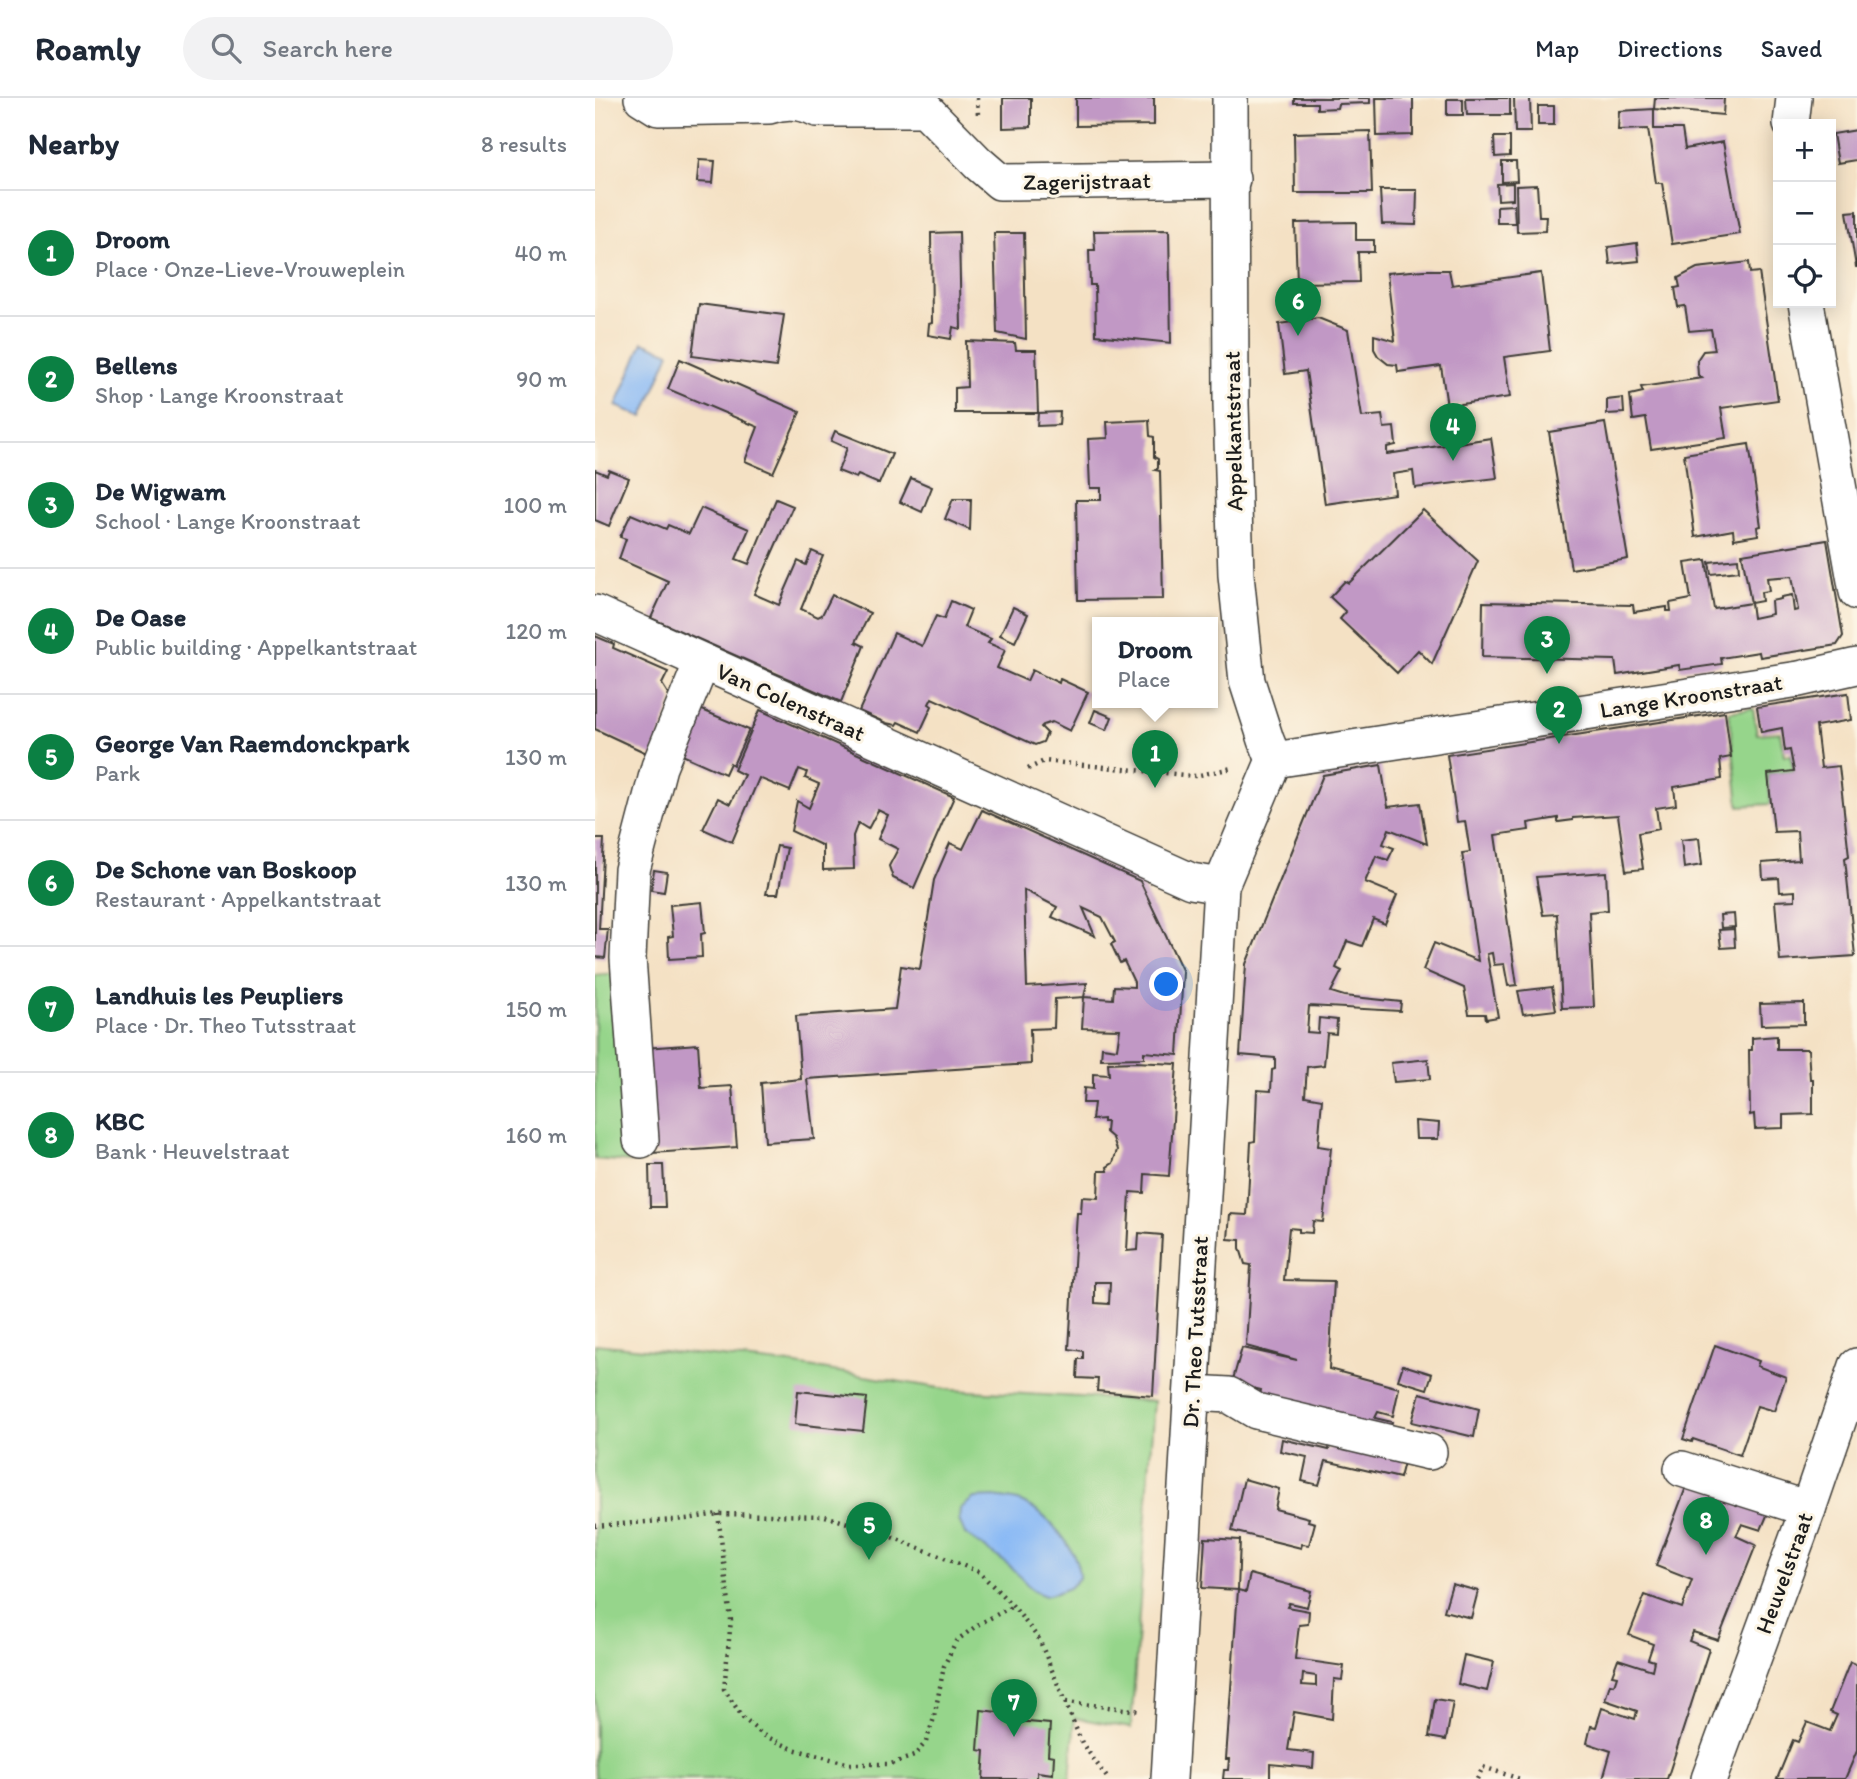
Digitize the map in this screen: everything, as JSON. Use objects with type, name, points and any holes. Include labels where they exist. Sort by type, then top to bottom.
[{"type":"street","name":"Zagerijstraat","points":[[642,98],[658,108],[769,106],[782,102],[804,103],[817,108],[925,109],[1000,182],[1232,179]]},
{"type":"street","name":"Appelkantstraat","points":[[1230,98],[1231,404],[1236,575],[1247,681],[1274,760]]},
{"type":"street","points":[[1792,119],[1794,98]]},
{"type":"street","points":[[1807,308],[1857,592]]},
{"type":"street","name":"Van Colenstraat","points":[[595,613],[1191,881],[1221,886]]},
{"type":"street","points":[[641,1140],[628,958],[632,870],[659,767],[702,662]]},
{"type":"street","name":"Lange Kroonstraat","points":[[1274,760],[1786,681],[1857,666]]},
{"type":"street","name":"Dr. Theo Tutsstraat","points":[[1169,1779],[1221,886],[1274,760]]},
{"type":"street","name":"Heuvelstraat","points":[[1709,1779],[1855,1381]]},
{"type":"street","points":[[1192,1393],[1229,1395],[1256,1411],[1429,1452]]},
{"type":"street","points":[[1682,1469],[1808,1509]]},
{"type":"path","points":[[988,790],[1044,761],[1195,776],[1274,760]]},
{"type":"path","points":[[595,1527],[718,1514],[825,1516],[887,1535],[979,1572],[1013,1606],[1039,1639],[1082,1743],[1108,1779]]},
{"type":"path","points":[[718,1514],[730,1620],[724,1689],[743,1718],[763,1735],[793,1749],[850,1764],[891,1764],[914,1756],[926,1742],[934,1718],[944,1666],[956,1642],[979,1624],[1013,1606]]},
{"type":"path","points":[[1065,1702],[1173,1715]]},
{"type":"path","points":[[1477,1779],[1483,1767],[1520,1779]]},
{"type":"green space","points":[[1753,708],[1757,734],[1780,732],[1784,755],[1790,755],[1794,771],[1768,774],[1771,804],[1739,806],[1729,712]]},
{"type":"green space","points":[[617,973],[630,1162],[595,1159],[595,975]]},
{"type":"green space","points":[[595,1344],[790,1364],[952,1390],[1154,1401],[1131,1728],[1075,1718],[1070,1779],[595,1779]]},
{"type":"water","points":[[643,342],[670,353],[643,417],[616,406]]},
{"type":"water","points":[[994,1497],[1018,1501],[1031,1508],[1060,1534],[1068,1544],[1078,1567],[1079,1578],[1069,1588],[1045,1596],[1033,1591],[1009,1565],[965,1534],[959,1520],[960,1509],[974,1498]]},
{"type":"building","points":[[1003,98],[1031,98],[1031,127],[1003,128]]},
{"type":"building","points":[[1076,98],[1154,98],[1154,125],[1076,126]]},
{"type":"building","points":[[1294,98],[1370,98],[1370,103],[1338,104],[1337,108],[1317,109],[1317,103],[1294,103]]},
{"type":"building","points":[[1376,98],[1413,98],[1413,135],[1377,136]]},
{"type":"building","points":[[1466,98],[1510,98],[1510,115],[1467,115]]},
{"type":"building","points":[[1514,98],[1530,98],[1531,132],[1515,132]]},
{"type":"building","points":[[1655,98],[1724,98],[1723,115],[1654,109]]},
{"type":"building","points":[[1447,99],[1463,99],[1463,115],[1447,115]]},
{"type":"building","points":[[1538,106],[1554,106],[1554,125],[1538,125]]},
{"type":"building","points":[[1654,109],[1654,129],[1682,129],[1685,149],[1723,142],[1740,234],[1672,244],[1662,183],[1656,183],[1648,129],[1618,130],[1619,111]]},
{"type":"building","points":[[1857,130],[1857,160],[1838,163],[1836,134]]},
{"type":"building","points":[[1370,131],[1372,193],[1295,193],[1294,133]]},
{"type":"building","points":[[1494,137],[1510,137],[1510,156],[1495,157]]},
{"type":"building","points":[[699,160],[715,161],[713,183],[697,182]]},
{"type":"building","points":[[1502,161],[1516,161],[1517,181],[1502,182]]},
{"type":"building","points":[[1513,183],[1513,199],[1498,200],[1497,184]]},
{"type":"building","points":[[1537,185],[1539,216],[1546,216],[1545,231],[1517,232],[1516,186]]},
{"type":"building","points":[[1380,190],[1417,190],[1416,225],[1382,224]]},
{"type":"building","points":[[1514,205],[1515,223],[1497,223],[1497,206]]},
{"type":"building","points":[[1857,211],[1857,267],[1856,267],[1847,212]]},
{"type":"building","points":[[1356,222],[1356,240],[1374,240],[1374,252],[1358,252],[1359,282],[1297,283],[1295,223]]},
{"type":"building","points":[[1169,230],[1171,343],[1096,335],[1095,285],[1090,285],[1089,250],[1095,250],[1094,231]]},
{"type":"building","points":[[959,232],[961,329],[953,327],[951,339],[928,335],[929,324],[932,323],[931,233]]},
{"type":"building","points":[[994,233],[1024,233],[1026,339],[997,333]]},
{"type":"building","points":[[1637,243],[1639,261],[1610,264],[1608,247]]},
{"type":"building","points":[[1749,262],[1750,273],[1759,272],[1778,400],[1721,408],[1726,438],[1651,449],[1646,418],[1633,420],[1630,395],[1643,392],[1641,387],[1702,378],[1698,375],[1697,360],[1703,351],[1715,350],[1711,329],[1689,331],[1685,306],[1678,307],[1675,288],[1680,287],[1678,278],[1697,268]]},
{"type":"building","points":[[1449,270],[1452,285],[1541,273],[1550,351],[1504,357],[1510,397],[1447,406],[1441,366],[1398,372],[1397,365],[1388,364],[1378,356],[1374,349],[1374,335],[1395,341],[1387,273]]},
{"type":"building","points":[[699,304],[784,315],[776,367],[692,356]]},
{"type":"building","points":[[1318,318],[1348,330],[1362,417],[1382,415],[1384,428],[1394,427],[1396,445],[1387,447],[1387,454],[1491,438],[1497,478],[1415,488],[1413,471],[1393,474],[1395,494],[1325,504],[1306,371],[1285,374],[1279,324]]},
{"type":"building","points":[[966,341],[1015,343],[1016,350],[1036,350],[1038,413],[955,413],[955,388],[967,387]]},
{"type":"building","points":[[680,359],[800,412],[773,473],[745,461],[758,427],[668,389]]},
{"type":"building","points":[[1623,398],[1624,413],[1607,414],[1607,400]]},
{"type":"building","points":[[1060,412],[1059,425],[1037,426],[1038,413]]},
{"type":"building","points":[[1149,420],[1150,436],[1154,437],[1154,457],[1158,459],[1158,468],[1155,470],[1160,471],[1163,599],[1078,600],[1076,500],[1101,500],[1101,488],[1090,488],[1088,439],[1108,438],[1107,422]]},
{"type":"building","points":[[1605,423],[1628,559],[1571,569],[1549,432]]},
{"type":"building","points":[[835,431],[892,454],[879,484],[858,475],[856,478],[838,471],[847,448],[831,441]]},
{"type":"building","points":[[1749,444],[1761,526],[1757,527],[1758,535],[1734,539],[1733,530],[1695,537],[1684,454]]},
{"type":"building","points":[[595,470],[607,475],[609,470],[629,478],[609,526],[595,520]]},
{"type":"building","points":[[911,478],[932,487],[922,512],[900,502]]},
{"type":"building","points":[[776,499],[793,506],[754,594],[779,605],[798,561],[806,565],[812,551],[823,556],[801,609],[818,617],[822,615],[832,595],[870,613],[856,642],[864,646],[841,702],[651,618],[668,581],[619,559],[626,539],[620,537],[631,514],[666,529],[668,525],[689,534],[701,508],[749,529],[736,559],[749,564]]},
{"type":"building","points":[[953,499],[971,499],[970,530],[945,519]]},
{"type":"building","points":[[1423,510],[1478,561],[1432,664],[1418,650],[1397,673],[1340,619],[1346,612],[1330,597],[1345,581],[1349,583]]},
{"type":"building","points":[[1827,540],[1843,636],[1837,645],[1760,657],[1759,652],[1721,658],[1722,664],[1680,670],[1679,665],[1617,675],[1615,660],[1482,657],[1483,602],[1633,605],[1634,612],[1667,607],[1667,611],[1671,611],[1670,603],[1691,599],[1685,563],[1706,560],[1714,609],[1751,603],[1742,554]],"holes":[[[1792,576],[1798,610],[1794,611],[1792,595],[1771,601],[1772,614],[1753,618],[1751,603],[1762,601],[1761,592],[1769,591],[1767,578]]]},
{"type":"building","points":[[1738,559],[1739,571],[1711,574],[1709,562]]},
{"type":"building","points":[[951,601],[971,610],[964,627],[991,639],[988,643],[1005,650],[997,668],[1027,681],[1032,670],[1059,683],[1060,679],[1088,692],[1070,731],[1052,722],[1043,725],[1041,727],[1047,733],[1043,742],[1035,745],[932,698],[929,704],[932,706],[920,732],[898,722],[896,725],[886,723],[859,711],[894,633],[922,646],[936,616],[944,619]]},
{"type":"building","points":[[1013,607],[1028,614],[1015,642],[1000,635]]},
{"type":"building","points":[[595,636],[614,644],[613,648],[668,672],[662,684],[672,700],[653,756],[595,729]]},
{"type":"building","points":[[1848,693],[1851,720],[1816,726],[1821,768],[1839,766],[1849,856],[1845,858],[1855,956],[1780,961],[1775,901],[1795,900],[1795,891],[1780,892],[1779,878],[1763,879],[1762,863],[1799,860],[1797,831],[1774,832],[1768,774],[1794,771],[1790,750],[1785,751],[1782,728],[1761,732],[1757,707]]},
{"type":"building","points":[[700,709],[749,730],[733,765],[730,763],[725,774],[680,754]]},
{"type":"building","points":[[760,710],[954,797],[914,888],[893,878],[889,866],[898,849],[878,839],[888,815],[878,810],[868,829],[858,823],[853,836],[854,869],[823,870],[823,846],[791,831],[797,801],[809,808],[819,784],[805,778],[807,772],[799,769],[790,791],[759,778],[732,842],[703,829],[718,798],[730,804],[744,775],[734,770]]},
{"type":"building","points":[[1095,710],[1112,717],[1107,730],[1090,723]]},
{"type":"building","points":[[1725,712],[1731,757],[1720,759],[1722,779],[1674,787],[1676,805],[1656,808],[1659,829],[1638,833],[1643,869],[1626,871],[1618,815],[1573,818],[1558,822],[1558,818],[1528,823],[1529,830],[1495,835],[1517,985],[1508,986],[1504,964],[1494,965],[1492,953],[1487,954],[1498,1017],[1486,1019],[1485,1014],[1469,1014],[1464,988],[1423,970],[1434,943],[1478,961],[1462,853],[1470,852],[1465,821],[1457,822],[1447,755]]},
{"type":"building","points":[[1381,765],[1388,807],[1420,803],[1427,844],[1389,829],[1383,844],[1394,848],[1388,860],[1376,856],[1365,882],[1397,895],[1385,924],[1373,919],[1362,946],[1347,941],[1336,968],[1342,971],[1331,992],[1344,996],[1401,1002],[1400,1011],[1309,1006],[1307,1032],[1318,1033],[1319,1018],[1337,1020],[1336,1034],[1327,1033],[1324,1065],[1307,1067],[1305,1096],[1322,1099],[1318,1146],[1331,1148],[1323,1222],[1313,1221],[1312,1233],[1289,1228],[1284,1280],[1334,1281],[1329,1369],[1399,1388],[1393,1416],[1378,1412],[1375,1418],[1392,1422],[1388,1436],[1258,1405],[1261,1390],[1232,1383],[1242,1348],[1297,1360],[1246,1346],[1251,1265],[1245,1264],[1240,1240],[1228,1239],[1230,1214],[1247,1215],[1257,1090],[1271,1091],[1272,1070],[1275,1069],[1275,1058],[1240,1055],[1246,964],[1323,775]]},
{"type":"building","points":[[982,810],[1140,881],[1183,972],[1178,1055],[1144,1052],[1144,1058],[1101,1059],[1102,1047],[1117,1049],[1120,1029],[1082,1028],[1084,997],[1055,999],[1054,1028],[1030,1029],[1031,1064],[807,1079],[814,1139],[765,1142],[761,1083],[801,1079],[796,1016],[895,1009],[901,966],[920,969],[934,880],[950,843],[963,849]],"holes":[[[1024,890],[1057,907],[1052,917],[1095,936],[1083,908],[1102,917],[1115,942],[1111,944],[1120,963],[1124,961],[1134,987],[1114,986],[1113,999],[1084,997],[1087,983],[1027,987]]]},
{"type":"building","points":[[1699,838],[1702,865],[1684,868],[1681,840]]},
{"type":"building","points":[[595,839],[604,839],[599,929],[608,929],[605,958],[595,957]]},
{"type":"building","points":[[777,846],[787,848],[778,894],[766,894]]},
{"type":"building","points":[[654,870],[667,872],[664,892],[651,890]]},
{"type":"building","points":[[1606,872],[1608,910],[1589,912],[1594,1007],[1562,1008],[1557,914],[1543,915],[1536,877]]},
{"type":"building","points":[[702,902],[705,933],[701,934],[702,957],[669,959],[668,937],[673,936],[670,905]]},
{"type":"building","points":[[1734,914],[1735,927],[1721,928],[1720,915]]},
{"type":"building","points":[[1734,929],[1735,947],[1721,948],[1719,930]]},
{"type":"building","points":[[1552,987],[1556,1010],[1523,1014],[1518,991]]},
{"type":"building","points":[[1804,1003],[1804,1024],[1761,1025],[1760,1004]]},
{"type":"building","points":[[1777,1036],[1777,1049],[1808,1049],[1810,1079],[1813,1079],[1813,1114],[1783,1115],[1783,1128],[1755,1129],[1754,1114],[1750,1115],[1749,1050],[1752,1050],[1752,1038]]},
{"type":"building","points":[[698,1044],[701,1088],[732,1086],[737,1147],[653,1153],[645,1048]]},
{"type":"building","points":[[1428,1059],[1430,1079],[1394,1082],[1391,1063]]},
{"type":"building","points":[[1108,1063],[1177,1064],[1169,1176],[1145,1174],[1144,1193],[1130,1192],[1127,1251],[1138,1250],[1139,1233],[1162,1235],[1153,1396],[1097,1391],[1098,1379],[1077,1378],[1078,1359],[1083,1359],[1083,1351],[1069,1349],[1077,1213],[1081,1213],[1082,1197],[1098,1198],[1099,1171],[1108,1171],[1107,1167],[1113,1163],[1117,1150],[1113,1138],[1106,1132],[1107,1122],[1103,1122],[1103,1119],[1092,1120],[1094,1103],[1083,1103],[1084,1088],[1093,1089],[1093,1074],[1109,1075]],"holes":[[[1095,1282],[1110,1282],[1109,1304],[1095,1303]]]},
{"type":"building","points":[[1415,1121],[1439,1123],[1438,1139],[1416,1139]]},
{"type":"building","points":[[649,1165],[663,1165],[665,1207],[650,1207]]},
{"type":"building","points":[[1715,1345],[1759,1361],[1757,1366],[1786,1377],[1774,1411],[1757,1406],[1740,1455],[1693,1439],[1692,1442],[1683,1439]]},
{"type":"building","points":[[1403,1365],[1432,1374],[1427,1389],[1398,1380]]},
{"type":"building","points":[[798,1391],[867,1398],[863,1431],[795,1424]]},
{"type":"building","points":[[1420,1393],[1479,1409],[1474,1437],[1412,1422]]},
{"type":"building","points":[[1282,1439],[1329,1450],[1331,1441],[1405,1458],[1400,1478],[1326,1461],[1319,1485],[1302,1481],[1307,1457],[1280,1451]]},
{"type":"building","points":[[1244,1479],[1279,1489],[1275,1509],[1309,1518],[1308,1521],[1315,1523],[1309,1545],[1302,1544],[1301,1548],[1232,1531]]},
{"type":"building","points":[[1688,1482],[1771,1506],[1761,1530],[1742,1524],[1736,1536],[1756,1545],[1718,1640],[1693,1632],[1689,1641],[1709,1649],[1667,1779],[1603,1779],[1611,1751],[1587,1743],[1591,1726],[1596,1727],[1602,1708],[1635,1719],[1637,1711],[1605,1700],[1610,1684],[1614,1685],[1617,1676],[1612,1675],[1618,1659],[1652,1670],[1654,1661],[1648,1659],[1653,1644],[1629,1635],[1645,1595],[1682,1608],[1692,1580],[1656,1566]]},
{"type":"building","points":[[1205,1538],[1240,1540],[1238,1590],[1202,1588]]},
{"type":"building","points":[[1250,1574],[1311,1591],[1307,1607],[1289,1603],[1287,1607],[1309,1611],[1308,1624],[1299,1625],[1295,1659],[1344,1666],[1342,1680],[1334,1679],[1332,1719],[1294,1712],[1288,1750],[1314,1753],[1313,1768],[1270,1764],[1270,1779],[1223,1779],[1224,1770],[1228,1770],[1229,1759],[1226,1759],[1238,1590],[1246,1592]],"holes":[[[1303,1674],[1316,1676],[1316,1686],[1302,1685]]]},
{"type":"building","points":[[1452,1584],[1478,1591],[1471,1618],[1444,1611]]},
{"type":"building","points":[[1464,1655],[1494,1662],[1487,1691],[1458,1684]]},
{"type":"building","points":[[1850,1662],[1857,1665],[1857,1751],[1845,1779],[1777,1779],[1793,1740],[1798,1742],[1807,1722],[1830,1731],[1837,1715],[1830,1712]]},
{"type":"building","points":[[1435,1699],[1453,1702],[1446,1740],[1429,1737]]},
{"type":"building","points":[[981,1710],[1006,1713],[1005,1720],[1050,1724],[1048,1755],[1054,1756],[1053,1774],[1037,1772],[1037,1779],[983,1779],[985,1751],[978,1750]]},
{"type":"place","name":"De Schone van Boskoop","points":[[1298,336]]},
{"type":"place","name":"De Oase","points":[[1453,461]]},
{"type":"place","name":"De Wigwam","points":[[1547,674]]},
{"type":"place","name":"Bellens","points":[[1559,744]]},
{"type":"place","name":"Droom","points":[[1155,788]]},
{"type":"place","name":"KBC","points":[[1706,1555]]},
{"type":"place","name":"George Van Raemdonckpark","points":[[869,1560]]},
{"type":"place","name":"Landhuis les Peupliers","points":[[1014,1737]]}]
